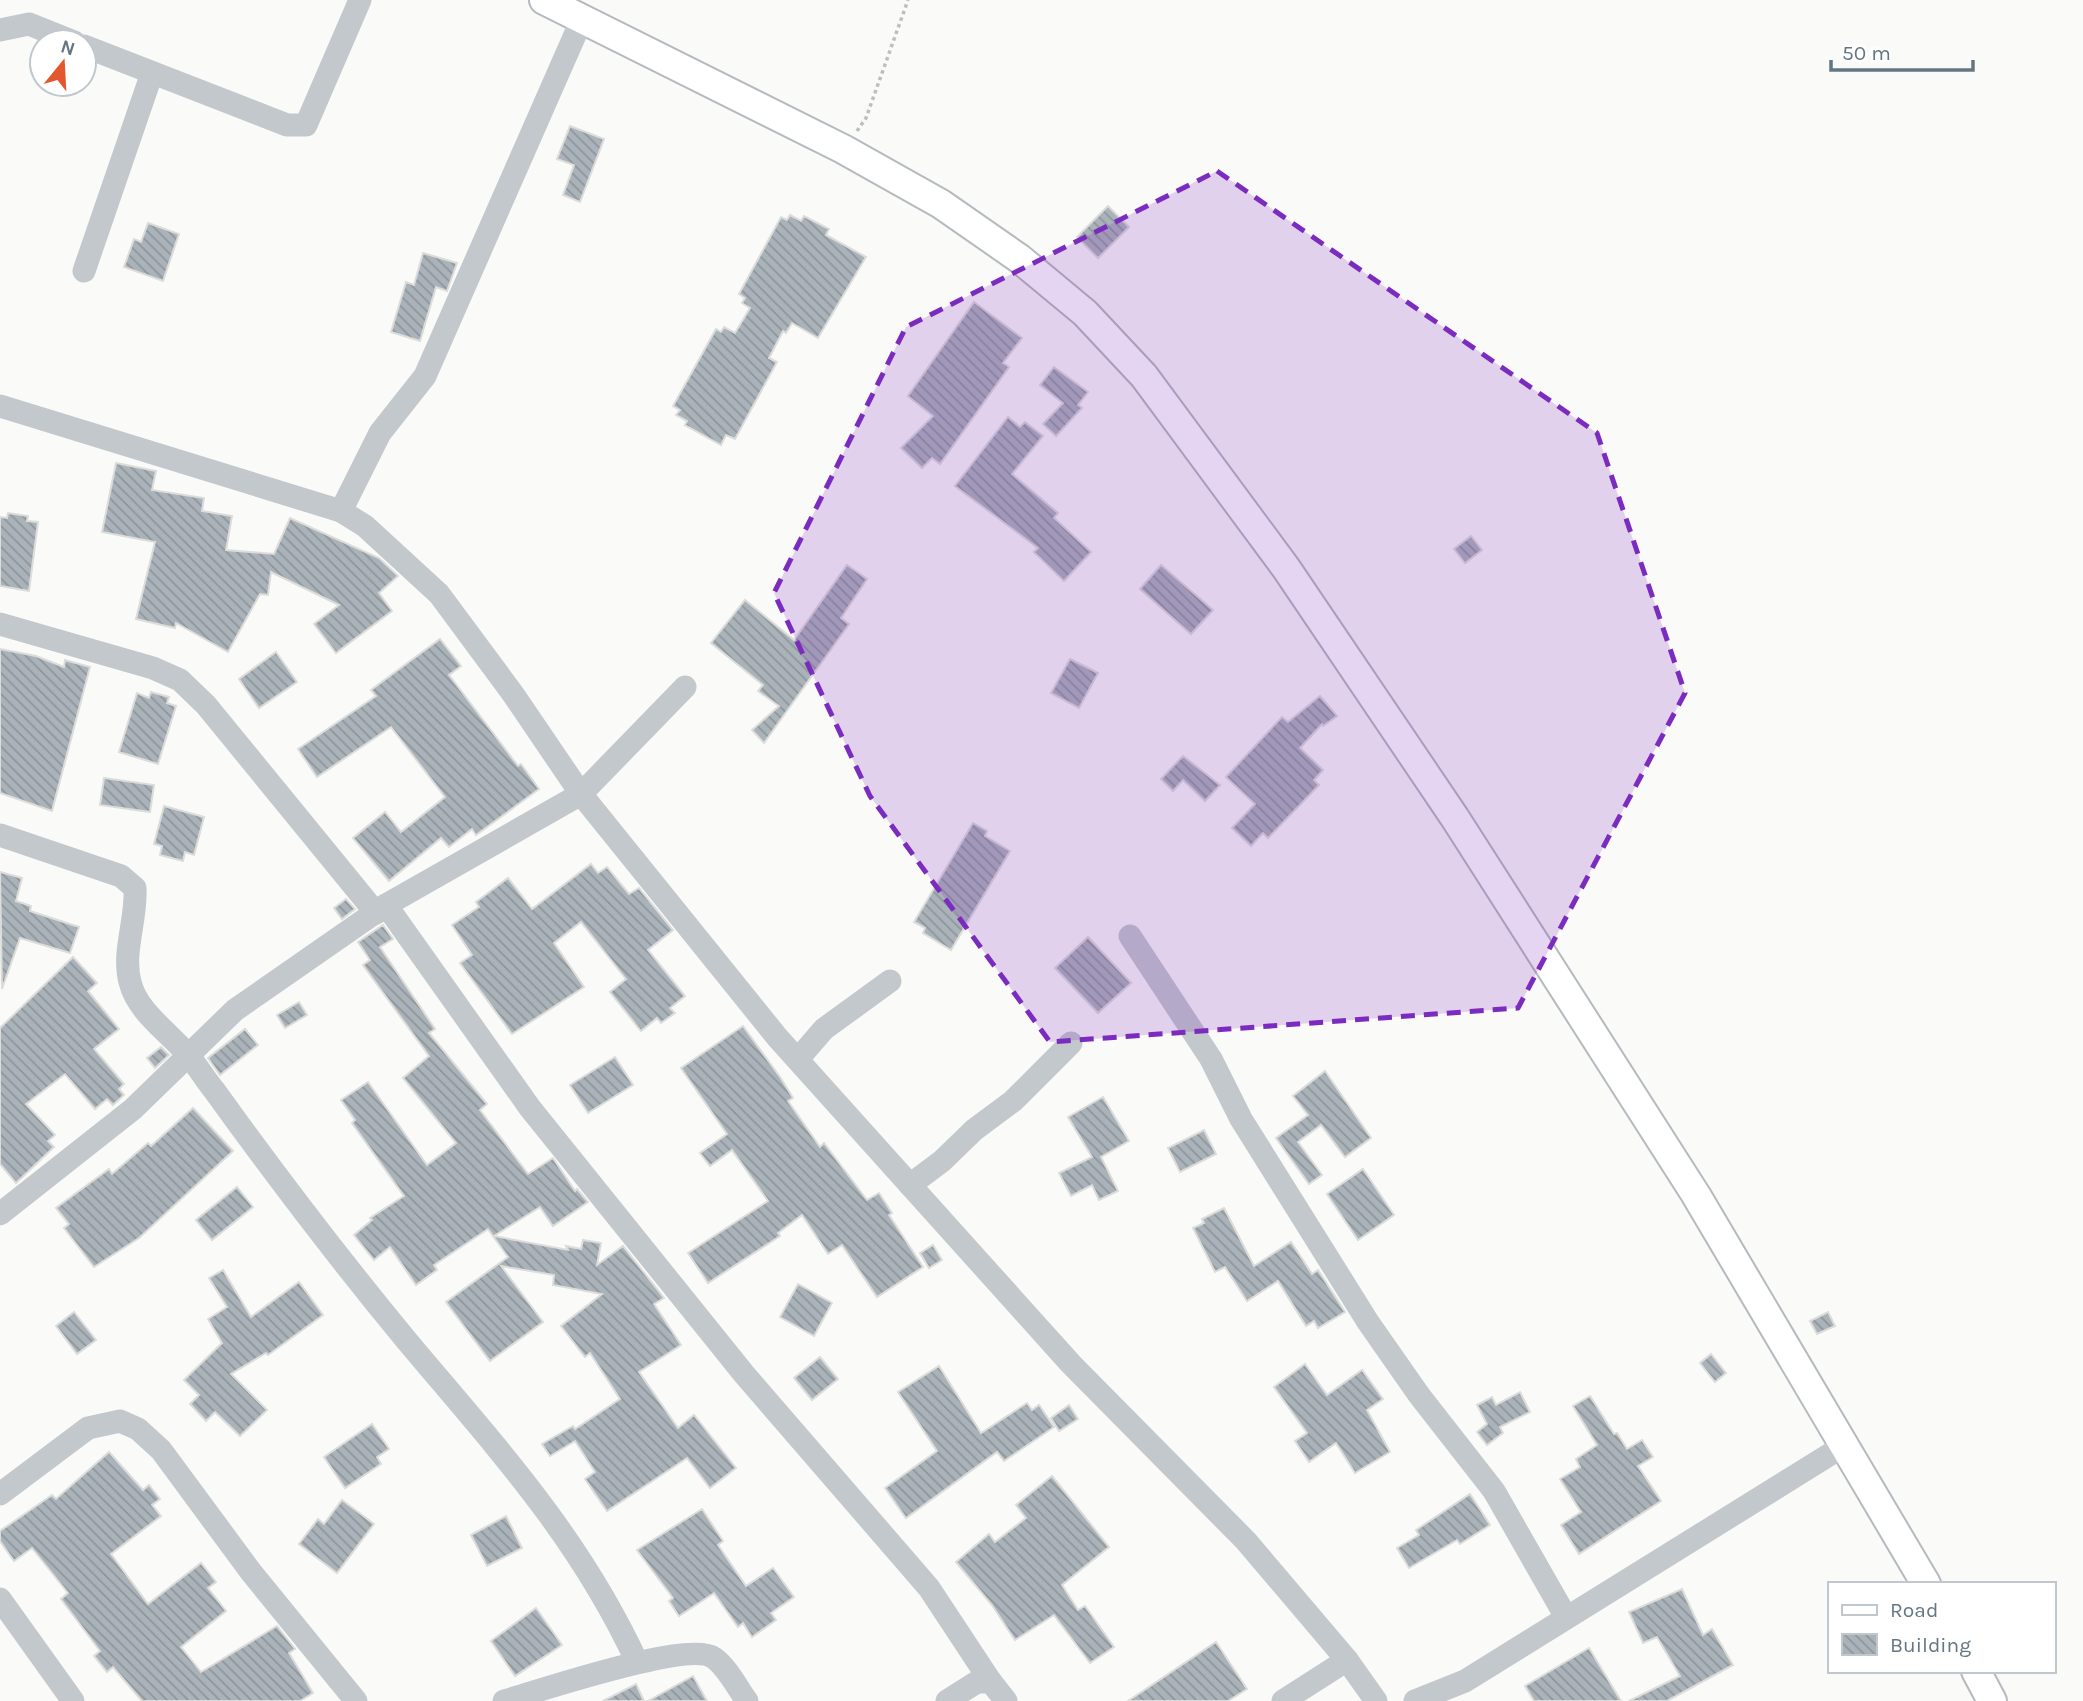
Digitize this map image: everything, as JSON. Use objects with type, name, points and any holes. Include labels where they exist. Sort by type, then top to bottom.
[{"type":"main road","points":[[544,0],[843,149],[941,204],[1020,260],[1086,313],[1144,376],[1286,568],[1455,818],[1696,1195],[1925,1582]]},
{"type":"main road","points":[[1977,1673],[1992,1701]]},
{"type":"street","points":[[98,52],[288,125],[306,125],[360,0]]},
{"type":"street","points":[[341,511],[380,433],[425,376],[582,19]]},
{"type":"street","points":[[0,30],[29,24],[39,28]]},
{"type":"street","points":[[84,271],[152,73]]},
{"type":"street","points":[[0,406],[341,511],[365,526],[439,594],[513,694],[581,794],[777,1037],[1071,1364],[1246,1541],[1347,1660],[1376,1701]]},
{"type":"street","points":[[0,624],[153,668],[180,680],[206,705],[381,909],[530,1108],[744,1374],[929,1588],[1006,1701]]},
{"type":"street","points":[[0,1214],[133,1109],[235,1010],[381,909],[581,794],[685,687]]},
{"type":"street","points":[[0,835],[121,876],[135,888],[136,909],[127,961],[130,984],[139,1002],[189,1056],[310,1223],[543,1503],[608,1604],[637,1662]]},
{"type":"street","points":[[1130,936],[1211,1059],[1241,1119],[1368,1322],[1419,1395],[1494,1491],[1566,1617]]},
{"type":"street","points":[[798,1059],[824,1029],[890,981]]},
{"type":"street","points":[[910,1185],[942,1161],[974,1129],[1013,1101],[1071,1043]]},
{"type":"street","points":[[0,1494],[88,1428],[120,1421],[138,1429],[160,1450],[251,1572],[356,1701]]},
{"type":"street","points":[[1415,1701],[1465,1681],[1845,1445]]},
{"type":"street","points":[[0,1599],[73,1701]]},
{"type":"street","points":[[504,1701],[637,1662],[699,1653],[715,1658],[747,1701]]},
{"type":"street","points":[[1283,1701],[1347,1660]]},
{"type":"street","points":[[947,1701],[977,1682],[991,1682]]},
{"type":"path","points":[[843,149],[866,118],[908,0]]},
{"type":"highlighted area","points":[[1217,171],[1597,433],[1685,693],[1518,1008],[1050,1042],[870,796],[774,593],[906,327]]},
{"type":"building","points":[[570,126],[604,139],[580,202],[563,195],[574,165],[557,159]]},
{"type":"building","points":[[1108,206],[1129,227],[1098,258],[1077,237]]},
{"type":"building","points":[[790,215],[801,221],[804,216],[829,229],[826,235],[866,257],[818,338],[792,323],[786,333],[783,331],[769,358],[777,362],[735,439],[726,435],[721,445],[685,425],[687,421],[676,415],[680,410],[673,406],[716,329],[721,332],[724,327],[735,333],[750,308],[742,303],[745,298],[739,294],[781,217],[787,220]]},
{"type":"building","points":[[148,223],[179,234],[163,281],[124,267],[134,239],[141,242]]},
{"type":"building","points":[[423,253],[457,263],[447,291],[436,287],[420,341],[391,332],[406,282],[414,285]]},
{"type":"building","points":[[974,302],[1022,338],[1003,363],[1009,367],[940,464],[932,458],[922,468],[901,448],[933,416],[908,396]]},
{"type":"building","points":[[1054,367],[1088,392],[1078,405],[1082,408],[1056,436],[1043,424],[1063,403],[1040,385]]},
{"type":"building","points":[[1008,417],[1020,427],[1025,422],[1043,436],[1012,474],[1058,513],[1054,518],[1091,552],[1064,581],[1034,552],[1038,548],[955,486]]},
{"type":"building","points":[[116,463],[156,471],[152,490],[204,498],[202,511],[232,516],[226,550],[274,554],[290,518],[379,558],[398,576],[379,593],[392,611],[336,653],[314,624],[339,605],[271,572],[268,595],[260,594],[228,652],[176,623],[175,628],[136,619],[155,542],[102,532]]},
{"type":"building","points":[[8,513],[28,516],[27,521],[38,522],[29,591],[0,586],[0,517],[7,518]]},
{"type":"building","points":[[1471,536],[1482,550],[1465,563],[1454,549]]},
{"type":"building","points":[[847,565],[867,579],[841,618],[849,624],[764,743],[752,730],[779,706],[758,691],[763,685],[711,643],[745,600],[794,640]]},
{"type":"building","points":[[1161,565],[1213,610],[1191,634],[1140,589]]},
{"type":"building","points":[[440,639],[461,666],[449,675],[518,766],[521,764],[539,789],[476,835],[472,829],[449,847],[441,838],[389,881],[353,838],[385,812],[401,832],[445,797],[391,727],[317,777],[298,749],[376,696],[371,690]]},
{"type":"building","points":[[0,649],[36,656],[64,667],[65,660],[90,667],[52,811],[0,793]]},
{"type":"building","points":[[276,652],[297,682],[259,708],[239,679]]},
{"type":"building","points":[[1070,659],[1098,673],[1079,708],[1051,693]]},
{"type":"building","points":[[151,692],[169,697],[167,703],[176,706],[158,764],[119,752],[137,693],[149,698]]},
{"type":"building","points":[[1320,696],[1337,716],[1323,726],[1322,724],[1300,748],[1323,770],[1314,780],[1319,785],[1268,838],[1263,833],[1251,846],[1232,828],[1255,804],[1226,777],[1282,717],[1288,722]]},
{"type":"building","points":[[1183,756],[1220,785],[1205,801],[1183,780],[1173,791],[1161,779]]},
{"type":"building","points":[[104,778],[154,785],[150,812],[100,805]]},
{"type":"building","points":[[164,806],[204,817],[194,855],[185,852],[183,861],[160,855],[162,846],[154,844]]},
{"type":"building","points":[[973,823],[987,831],[985,836],[1010,851],[951,950],[923,933],[925,928],[914,922]]},
{"type":"building","points":[[591,864],[598,873],[607,867],[629,894],[639,888],[673,930],[648,950],[685,996],[670,1008],[675,1013],[661,1023],[657,1018],[641,1031],[610,992],[626,979],[581,922],[554,943],[584,987],[512,1034],[460,963],[472,955],[452,925],[479,907],[476,902],[508,878],[532,909]]},
{"type":"building","points":[[0,872],[22,878],[16,901],[31,906],[30,911],[79,927],[70,953],[20,938],[2,989]]},
{"type":"building","points":[[346,899],[355,909],[342,919],[334,908]]},
{"type":"building","points":[[383,925],[393,939],[380,947],[435,1029],[429,1033],[487,1104],[480,1110],[528,1174],[553,1158],[575,1191],[577,1189],[588,1202],[553,1226],[540,1207],[494,1236],[568,1250],[566,1246],[581,1249],[583,1240],[601,1243],[597,1265],[623,1246],[664,1298],[654,1304],[681,1345],[639,1372],[678,1428],[694,1415],[736,1468],[710,1488],[687,1458],[607,1511],[585,1479],[595,1472],[575,1441],[550,1456],[542,1444],[573,1426],[575,1429],[620,1399],[590,1353],[585,1357],[561,1326],[602,1294],[553,1285],[554,1275],[501,1266],[543,1322],[490,1361],[446,1302],[508,1257],[488,1229],[434,1265],[437,1270],[416,1285],[390,1247],[374,1260],[354,1235],[372,1220],[370,1218],[404,1196],[352,1123],[355,1120],[341,1100],[368,1082],[427,1165],[456,1143],[403,1078],[429,1056],[363,965],[370,960],[358,942]]},
{"type":"building","points":[[1088,937],[1131,983],[1098,1013],[1055,968]]},
{"type":"building","points":[[73,957],[97,983],[88,991],[119,1029],[94,1049],[124,1084],[119,1089],[124,1095],[113,1105],[107,1099],[95,1109],[65,1074],[26,1104],[55,1135],[48,1141],[54,1147],[16,1183],[0,1164],[0,1028]]},
{"type":"building","points":[[299,1002],[307,1015],[285,1028],[277,1015]]},
{"type":"building","points":[[743,1026],[780,1077],[793,1098],[788,1101],[820,1147],[824,1143],[867,1200],[879,1193],[892,1213],[889,1215],[923,1267],[877,1297],[842,1245],[828,1254],[802,1215],[778,1233],[780,1236],[708,1283],[688,1253],[768,1201],[732,1150],[710,1166],[700,1153],[727,1134],[681,1068]]},
{"type":"building","points":[[245,1029],[258,1045],[220,1075],[208,1058]]},
{"type":"building","points":[[161,1047],[169,1055],[155,1068],[147,1058]]},
{"type":"building","points":[[615,1057],[633,1085],[588,1113],[570,1085]]},
{"type":"building","points":[[1325,1071],[1371,1138],[1345,1157],[1321,1125],[1298,1142],[1322,1175],[1309,1184],[1276,1138],[1308,1115],[1293,1096]]},
{"type":"building","points":[[1103,1097],[1129,1141],[1101,1157],[1118,1191],[1099,1200],[1092,1185],[1071,1196],[1059,1173],[1092,1157],[1068,1117]]},
{"type":"building","points":[[193,1108],[233,1151],[139,1238],[94,1267],[64,1228],[69,1224],[56,1208],[109,1169],[112,1174],[148,1143],[151,1146]]},
{"type":"building","points":[[1204,1130],[1216,1154],[1180,1172],[1168,1148]]},
{"type":"building","points":[[1363,1169],[1394,1215],[1358,1240],[1327,1194]]},
{"type":"building","points":[[237,1187],[253,1207],[212,1240],[196,1220]]},
{"type":"building","points":[[1224,1208],[1254,1266],[1291,1242],[1312,1274],[1318,1270],[1345,1312],[1318,1328],[1314,1321],[1306,1326],[1278,1281],[1247,1301],[1225,1267],[1215,1272],[1193,1228],[1204,1223],[1202,1219]]},
{"type":"building","points":[[933,1245],[942,1260],[929,1268],[920,1253]]},
{"type":"building","points":[[223,1270],[251,1317],[299,1282],[323,1315],[268,1355],[266,1353],[231,1374],[267,1410],[240,1436],[215,1412],[206,1421],[190,1404],[199,1395],[184,1380],[222,1343],[208,1319],[227,1307],[209,1278]]},
{"type":"building","points":[[798,1284],[832,1303],[814,1336],[780,1317]]},
{"type":"building","points":[[74,1312],[96,1340],[77,1354],[56,1326]]},
{"type":"building","points":[[1828,1312],[1835,1326],[1817,1334],[1810,1321]]},
{"type":"building","points":[[1711,1354],[1726,1373],[1715,1382],[1700,1363]]},
{"type":"building","points":[[820,1357],[838,1379],[812,1400],[794,1378]]},
{"type":"building","points":[[1305,1364],[1327,1395],[1362,1370],[1383,1399],[1367,1410],[1390,1452],[1355,1473],[1336,1443],[1309,1462],[1295,1441],[1307,1433],[1274,1387]]},
{"type":"building","points":[[939,1366],[981,1433],[1027,1403],[1032,1410],[1039,1405],[1054,1427],[1004,1461],[997,1452],[906,1518],[885,1488],[937,1451],[898,1392]]},
{"type":"building","points":[[1520,1392],[1530,1412],[1500,1427],[1503,1433],[1487,1445],[1477,1432],[1487,1424],[1477,1405],[1492,1397],[1496,1405]]},
{"type":"building","points":[[1590,1396],[1627,1449],[1642,1440],[1653,1457],[1638,1466],[1661,1501],[1579,1554],[1561,1525],[1581,1512],[1560,1479],[1580,1467],[1576,1459],[1597,1445],[1573,1406]]},
{"type":"building","points":[[1069,1405],[1078,1419],[1059,1431],[1051,1418]]},
{"type":"building","points":[[372,1424],[389,1449],[377,1457],[381,1464],[345,1488],[324,1457]]},
{"type":"building","points":[[109,1452],[143,1490],[149,1485],[160,1499],[152,1505],[161,1516],[111,1554],[148,1604],[201,1563],[216,1582],[208,1588],[226,1611],[181,1647],[201,1672],[277,1626],[295,1649],[289,1653],[313,1693],[300,1701],[142,1701],[113,1667],[107,1672],[94,1656],[100,1651],[61,1599],[68,1593],[32,1548],[14,1561],[0,1541],[0,1531],[52,1495],[56,1499]]},
{"type":"building","points":[[1052,1476],[1109,1547],[1062,1585],[1078,1610],[1085,1606],[1114,1647],[1090,1663],[1054,1615],[1015,1640],[992,1605],[956,1562],[989,1534],[995,1542],[1026,1518],[1016,1505]]},
{"type":"building","points":[[1470,1494],[1490,1525],[1460,1544],[1457,1540],[1409,1568],[1397,1548],[1419,1535],[1416,1530]]},
{"type":"building","points":[[342,1500],[374,1524],[337,1573],[299,1544],[318,1519],[324,1524]]},
{"type":"building","points":[[702,1509],[723,1541],[718,1545],[746,1586],[773,1568],[794,1597],[771,1613],[776,1620],[752,1637],[743,1623],[738,1627],[714,1593],[679,1616],[669,1601],[673,1598],[637,1550]]},
{"type":"building","points":[[506,1516],[522,1548],[487,1566],[471,1535]]},
{"type":"building","points":[[1682,1589],[1703,1635],[1712,1629],[1733,1665],[1667,1701],[1629,1701],[1680,1676],[1657,1637],[1643,1643],[1629,1612]]},
{"type":"building","points":[[536,1608],[562,1645],[515,1676],[491,1641]]},
{"type":"building","points":[[1216,1642],[1247,1689],[1228,1701],[1128,1701]]},
{"type":"building","points":[[1589,1648],[1621,1701],[1534,1701],[1525,1686]]},
{"type":"building","points":[[693,1676],[707,1701],[648,1701]]},
{"type":"building","points":[[636,1684],[644,1701],[603,1701]]}]
